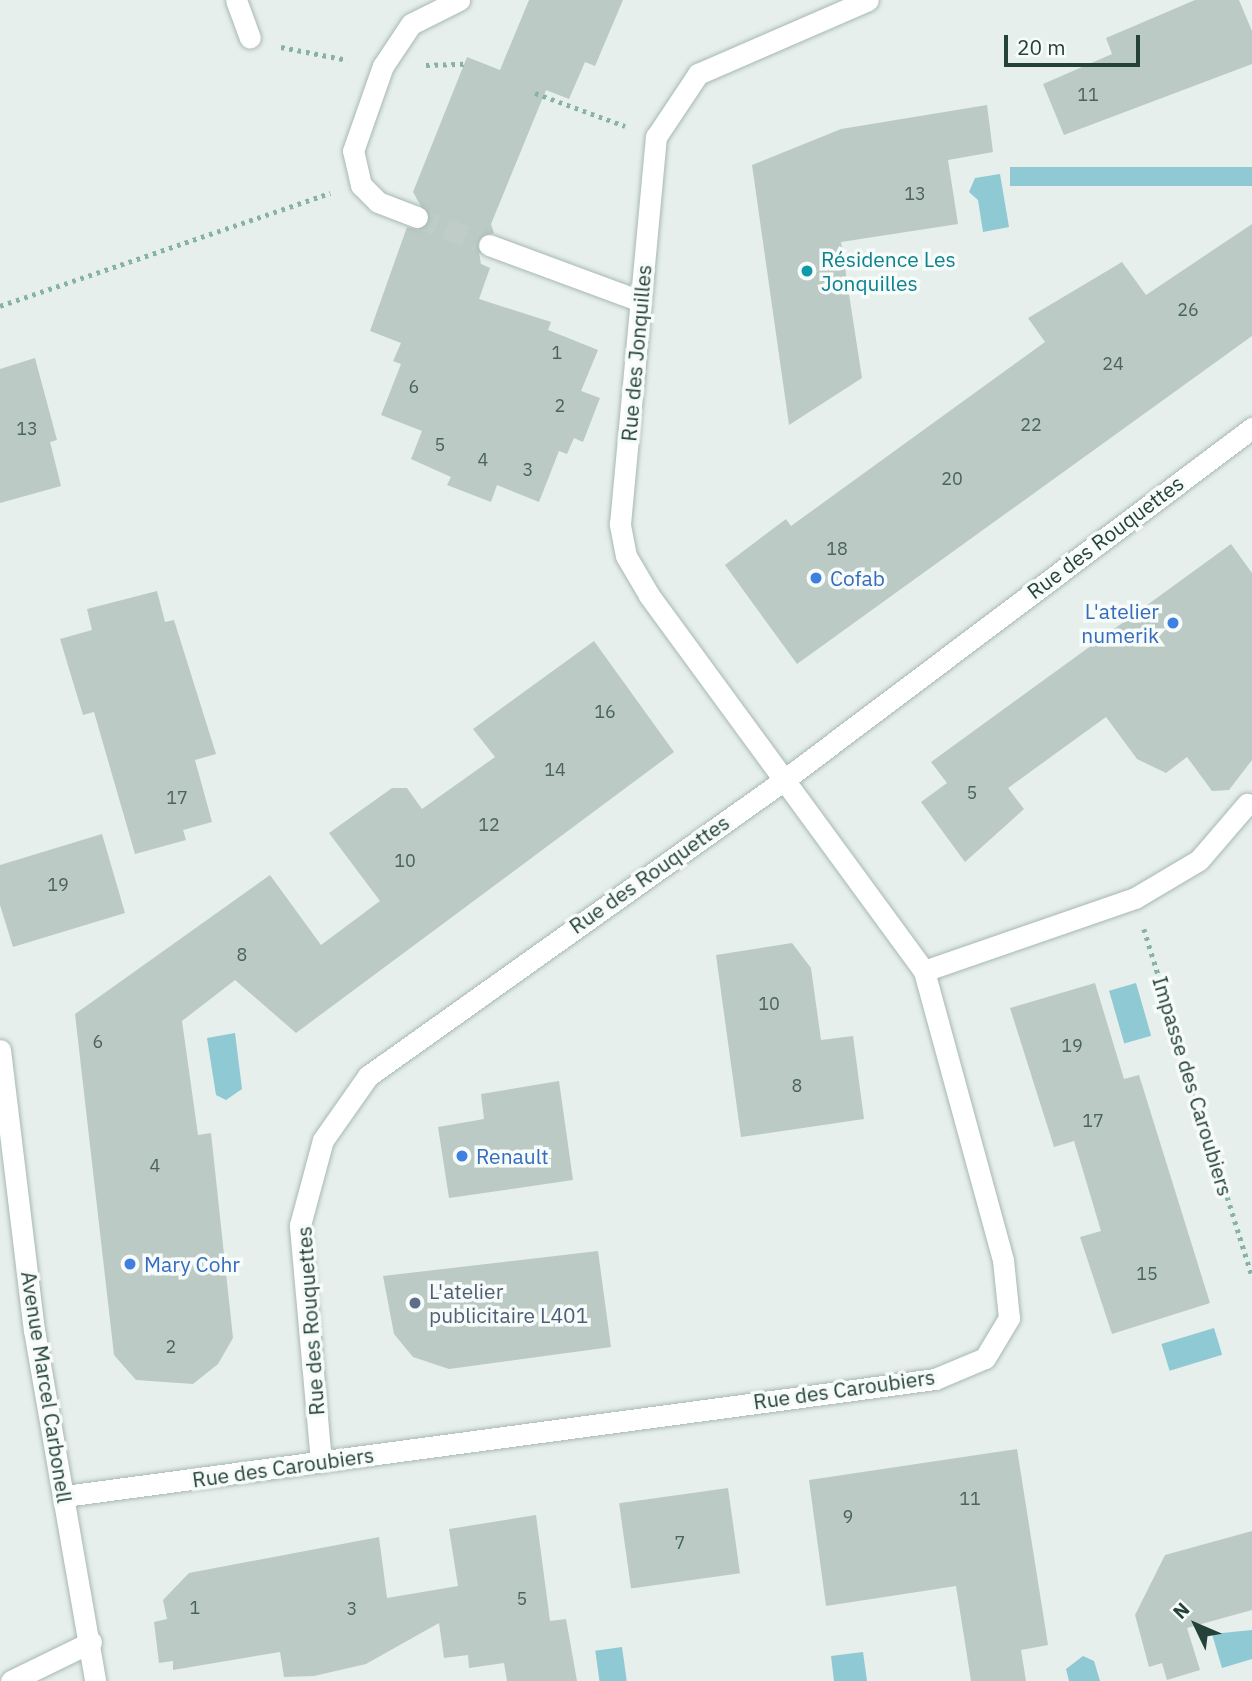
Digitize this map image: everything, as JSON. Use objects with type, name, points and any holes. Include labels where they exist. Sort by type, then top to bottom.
[{"type":"street","points":[[236,0],[260,41]]},
{"type":"street","points":[[417,217],[378,202],[361,185],[353,151],[383,66],[411,24],[459,0]]},
{"type":"street","name":"Rue des Jonquilles","points":[[785,780],[626,556],[620,524],[656,137],[698,74],[868,0]]},
{"type":"street","points":[[489,245],[640,301]]},
{"type":"street","name":"Rue des Rouquettes","points":[[321,1462],[300,1225],[323,1140],[368,1076],[441,1019],[785,780],[1252,428]]},
{"type":"street","name":"Rue des Caroubiers","points":[[65,1496],[935,1379],[985,1358],[1009,1318],[1003,1260],[924,971],[785,780]]},
{"type":"street","points":[[924,971],[1135,898],[1199,860],[1247,804]]},
{"type":"street","name":"Avenue Marcel Carbonell","points":[[0,1050],[34,1330],[91,1642],[95,1681]]},
{"type":"street","points":[[11,1681],[91,1642]]},
{"type":"path","points":[[260,41],[383,66]]},
{"type":"path","points":[[536,93],[656,137]]},
{"type":"path","points":[[0,306],[296,202]]},
{"type":"path","name":"Impasse des Caroubiers","points":[[1135,898],[1252,1275]]},
{"type":"water","points":[[1010,167],[1252,167],[1252,186],[1010,186]]},
{"type":"water","points":[[1000,174],[1009,227],[983,232],[978,200],[969,192],[975,178]]},
{"type":"water","points":[[1136,983],[1151,1036],[1124,1044],[1109,991]]},
{"type":"water","points":[[235,1033],[242,1089],[226,1100],[216,1095],[207,1038]]},
{"type":"water","points":[[1214,1328],[1222,1355],[1170,1371],[1161,1344]]},
{"type":"water","points":[[1252,1630],[1252,1659],[1222,1668],[1212,1634]]},
{"type":"water","points":[[622,1647],[627,1681],[600,1681],[595,1651]]},
{"type":"water","points":[[863,1652],[867,1681],[834,1681],[831,1656]]},
{"type":"water","points":[[1083,1656],[1094,1661],[1100,1681],[1069,1681],[1066,1669]]},
{"type":"building","points":[[529,0],[623,0],[595,66],[585,62],[569,99],[546,90],[491,224],[494,233],[477,241],[481,264],[490,268],[479,299],[551,322],[548,330],[598,350],[581,391],[600,398],[583,442],[574,438],[567,454],[559,451],[539,502],[497,485],[491,502],[447,485],[451,477],[411,459],[422,431],[381,415],[401,364],[393,361],[401,343],[370,331],[407,227],[420,230],[429,221],[413,192],[467,57],[500,70]]},
{"type":"building","points":[[1195,0],[1239,0],[1252,31],[1252,64],[1064,135],[1043,84],[1112,54],[1106,38]]},
{"type":"building","points":[[987,105],[993,152],[948,160],[958,224],[841,242],[862,378],[789,425],[752,165],[841,129]]},
{"type":"building","points":[[1252,224],[1252,336],[797,664],[725,565],[786,519],[791,526],[1045,342],[1028,318],[1122,262],[1146,295]]},
{"type":"building","points":[[35,358],[57,440],[50,442],[61,486],[0,503],[0,369]]},
{"type":"building","points":[[1231,544],[1252,573],[1252,760],[1229,790],[1212,791],[1187,757],[1166,773],[1137,759],[1106,717],[1008,788],[1024,809],[965,862],[921,802],[947,783],[931,762]]},
{"type":"building","points":[[157,591],[165,622],[174,620],[216,754],[195,760],[212,822],[183,830],[186,840],[135,854],[94,712],[83,715],[60,639],[92,630],[87,609]]},
{"type":"building","points":[[594,641],[674,752],[296,1033],[235,980],[182,1021],[198,1135],[211,1133],[233,1338],[218,1364],[193,1384],[136,1380],[114,1355],[75,1014],[270,875],[321,945],[380,901],[329,833],[392,788],[407,788],[422,809],[495,757],[473,729]]},
{"type":"building","points":[[102,834],[125,913],[13,947],[0,905],[0,865]]},
{"type":"building","points":[[792,943],[811,968],[821,1040],[853,1036],[864,1119],[741,1137],[716,955]]},
{"type":"building","points":[[1095,983],[1124,1079],[1139,1075],[1210,1303],[1112,1334],[1080,1237],[1101,1231],[1074,1141],[1054,1147],[1010,1008]]},
{"type":"building","points":[[559,1081],[573,1180],[449,1198],[438,1127],[484,1119],[481,1094]]},
{"type":"building","points":[[598,1251],[611,1347],[449,1369],[413,1357],[394,1334],[383,1276]]},
{"type":"building","points":[[1017,1449],[1048,1645],[1021,1650],[1026,1681],[971,1681],[956,1586],[826,1606],[809,1480]]},
{"type":"building","points":[[728,1488],[740,1573],[631,1588],[619,1503]]},
{"type":"building","points":[[536,1515],[550,1621],[566,1619],[577,1681],[507,1681],[504,1663],[469,1668],[468,1655],[444,1658],[439,1623],[366,1664],[314,1676],[284,1677],[280,1652],[173,1670],[173,1661],[159,1663],[154,1622],[167,1619],[163,1600],[189,1573],[379,1537],[387,1598],[458,1586],[449,1529]]},
{"type":"building","points":[[1252,1531],[1252,1610],[1187,1628],[1200,1670],[1167,1680],[1162,1663],[1149,1667],[1135,1615],[1165,1555]]},
{"type":"tunnel","points":[[417,217],[489,245]]},
{"type":"place","name":"Résidence Les Jonquilles","points":[[807,271]]},
{"type":"place","name":"Cofab","points":[[816,578]]},
{"type":"place","name":"L'atelier numerik","points":[[1173,623]]},
{"type":"place","name":"Renault","points":[[462,1156]]},
{"type":"place","name":"Mary Cohr","points":[[130,1264]]},
{"type":"place","name":"L'atelier publicitaire L401","points":[[415,1303]]}]
